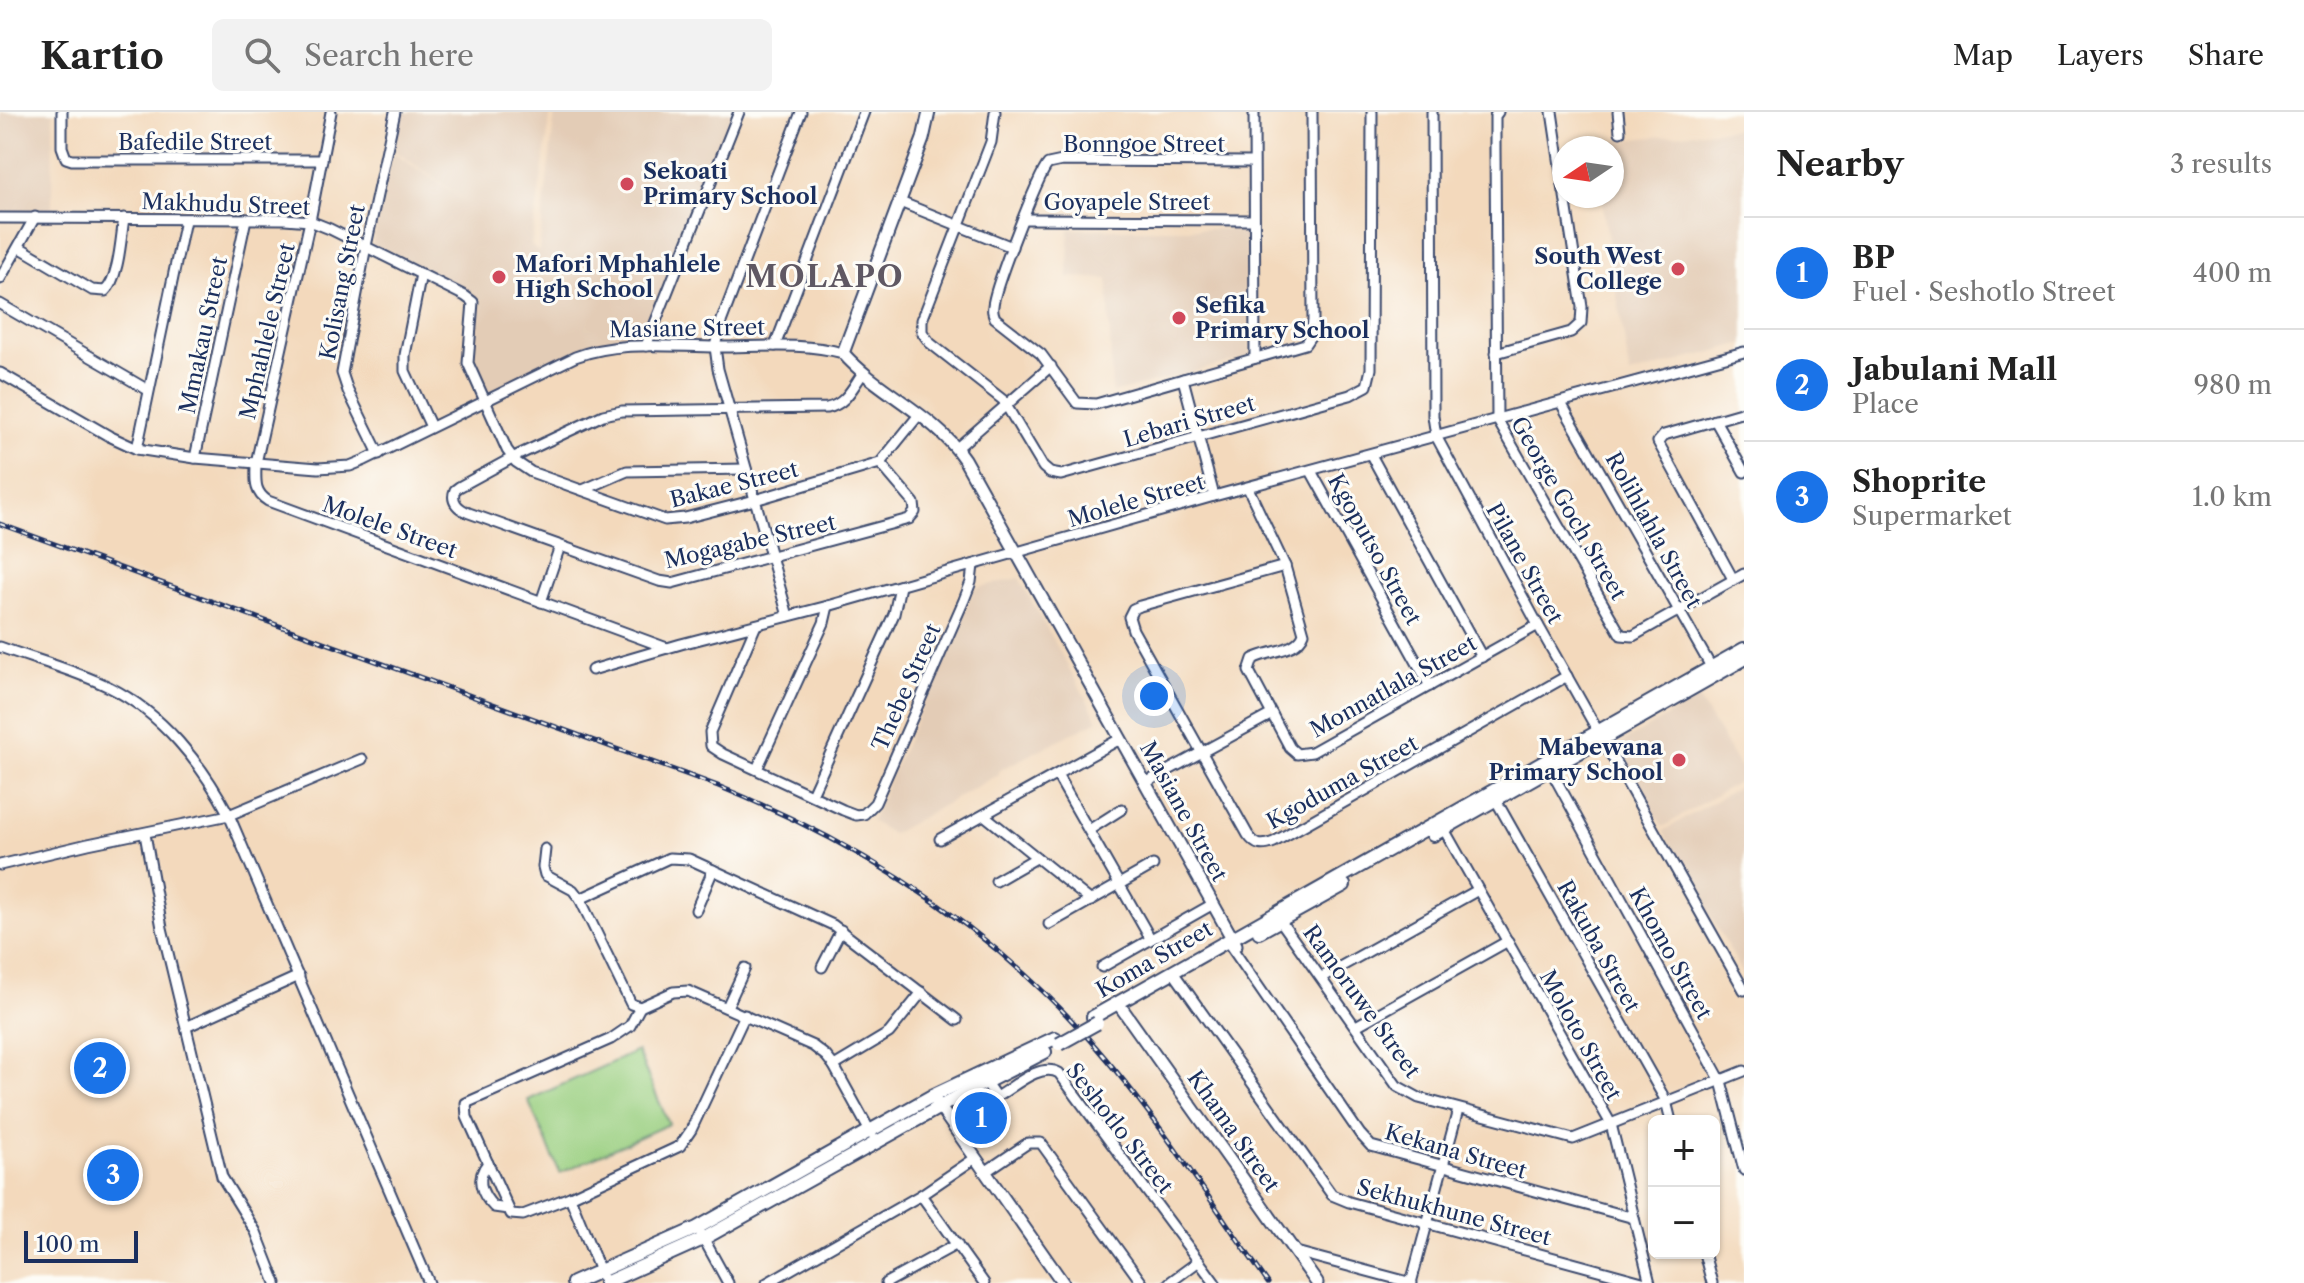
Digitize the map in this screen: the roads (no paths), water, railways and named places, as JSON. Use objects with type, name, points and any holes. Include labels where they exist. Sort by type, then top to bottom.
[{"type":"main road","name":"Koma Street","points":[[1713,672],[1744,649]]},
{"type":"main road","name":"Koma Street","points":[[573,1283],[603,1279],[700,1233],[936,1102],[1057,1041],[1713,672],[1744,659]]},
{"type":"street","name":"Bafedile Street","points":[[62,112],[63,150],[68,159],[322,160]]},
{"type":"street","name":"Mphahlele Street","points":[[256,463],[331,112]]},
{"type":"street","name":"Kolisang Street","points":[[379,454],[342,373],[395,112]]},
{"type":"street","points":[[646,346],[739,112]]},
{"type":"street","points":[[788,616],[715,347],[720,325],[801,112]]},
{"type":"street","points":[[775,346],[864,112]]},
{"type":"street","points":[[843,353],[923,139],[929,112]]},
{"type":"street","points":[[958,225],[991,142],[995,112]]},
{"type":"street","points":[[1254,112],[1255,358]]},
{"type":"street","name":"Goyapele Street","points":[[1253,220],[1024,219],[993,304],[993,314],[997,321],[1033,347],[1051,366],[1072,398],[1082,405],[1096,404],[1305,344],[1312,330],[1312,112]]},
{"type":"street","name":"Lebari Street","points":[[958,225],[922,320],[922,332],[930,343],[1007,405],[1043,467],[1056,474],[1068,474],[1350,395],[1367,386],[1371,369],[1372,112]]},
{"type":"street","name":"Pilane Street","points":[[1432,112],[1433,416],[1436,436],[1538,625],[1744,990]]},
{"type":"street","name":"George Goch Street","points":[[1498,112],[1495,116],[1497,419],[1621,635],[1633,636],[1744,574]]},
{"type":"street","points":[[1552,112],[1556,136]]},
{"type":"street","points":[[1618,112],[1620,132]]},
{"type":"street","name":"Bonngoe Street","points":[[1024,219],[1044,168],[1055,162],[1253,162]]},
{"type":"street","points":[[900,202],[1012,247]]},
{"type":"street","points":[[1496,353],[1571,332],[1581,323],[1582,307],[1566,208]]},
{"type":"street","points":[[0,279],[35,217]]},
{"type":"street","name":"Makhudu Street","points":[[0,218],[310,221],[366,246],[473,302],[468,363],[485,401]]},
{"type":"street","points":[[19,247],[92,290],[105,291],[114,278],[124,218]]},
{"type":"street","name":"Mmakau Street","points":[[195,458],[246,219]]},
{"type":"street","points":[[137,449],[185,220]]},
{"type":"street","points":[[421,274],[405,355],[405,371],[431,427]]},
{"type":"street","points":[[0,304],[148,390]]},
{"type":"street","name":"Masiane Street","points":[[0,373],[137,449],[195,458],[334,468],[350,466],[379,454],[587,352],[614,347],[775,346],[823,348],[843,353],[863,373],[957,448],[1232,943]]},
{"type":"street","name":"Molele Street","points":[[256,463],[256,488],[268,501],[667,648],[1744,352]]},
{"type":"street","points":[[957,448],[1051,366]]},
{"type":"street","points":[[485,401],[512,458],[613,412],[835,406],[846,398],[863,373]]},
{"type":"street","points":[[1183,379],[1214,496]]},
{"type":"street","name":"Rolihlahla Street","points":[[1561,403],[1713,672]]},
{"type":"street","points":[[1733,579],[1658,442],[1664,435],[1744,412]]},
{"type":"street","points":[[880,463],[918,416]]},
{"type":"street","points":[[1715,420],[1744,472]]},
{"type":"street","points":[[1371,455],[1482,657]]},
{"type":"street","name":"Bakae Street","points":[[512,458],[531,472],[665,520],[755,500],[880,463]]},
{"type":"street","name":"Mogagabe Street","points":[[512,458],[459,487],[453,494],[455,503],[462,510],[666,583],[904,521],[913,516],[914,503],[880,463]]},
{"type":"street","points":[[583,490],[627,471],[746,469]]},
{"type":"street","name":"Kgoputso Street","points":[[1311,471],[1430,686]]},
{"type":"street","name":"Monnatlala Street","points":[[1248,488],[1285,566],[1304,636],[1295,645],[1257,656],[1249,667],[1251,678],[1294,752],[1307,754],[1538,625]]},
{"type":"street","points":[[541,602],[560,546]]},
{"type":"street","name":"Thebe Street","points":[[812,794],[860,815],[868,812],[875,803],[969,589],[973,565]]},
{"type":"street","name":"Kgoduma Street","points":[[1285,566],[1140,606],[1129,614],[1133,630],[1248,835],[1256,844],[1264,846],[1567,676]]},
{"type":"street","points":[[756,625],[709,739],[715,750],[812,794],[894,614],[900,586]]},
{"type":"street","points":[[757,769],[824,623],[828,606]]},
{"type":"street","points":[[0,647],[93,680],[142,708],[180,744],[212,786],[229,815],[429,1283]]},
{"type":"street","points":[[592,670],[667,648]]},
{"type":"street","points":[[1145,783],[1272,714]]},
{"type":"street","name":"Masiane Street","points":[[940,839],[1120,739]]},
{"type":"street","points":[[0,865],[229,815],[362,759]]},
{"type":"street","name":"Khomo Street","points":[[1548,765],[1721,1081],[1744,1170]]},
{"type":"street","points":[[1057,775],[1150,938]]},
{"type":"street","name":"Rakuba Street","points":[[1493,795],[1666,1101],[1670,1115]]},
{"type":"street","points":[[1089,830],[1122,809]]},
{"type":"street","points":[[984,815],[1091,901]]},
{"type":"street","name":"Moloto Street","points":[[1442,825],[1611,1124],[1648,1283]]},
{"type":"street","points":[[145,834],[162,928],[222,1177],[256,1232],[276,1283]]},
{"type":"street","points":[[545,849],[545,875],[573,890],[580,899],[628,1001],[640,1007]]},
{"type":"street","points":[[580,899],[675,857],[689,859],[841,930],[957,1020]]},
{"type":"street","points":[[996,881],[1036,858]]},
{"type":"street","points":[[1049,924],[1153,865]]},
{"type":"street","points":[[696,910],[713,870]]},
{"type":"street","points":[[1322,977],[1478,890]]},
{"type":"street","name":"Masiane Street","points":[[1102,967],[1213,904]]},
{"type":"street","name":"Ramoruwe Street","points":[[1278,917],[1402,1090],[1419,1098],[1568,1139],[1744,1071]]},
{"type":"street","points":[[822,967],[841,930]]},
{"type":"street","points":[[1356,1026],[1508,941]]},
{"type":"street","name":"Kekana Street","points":[[1232,943],[1366,1142],[1376,1148],[1444,1168],[1634,1218]]},
{"type":"street","points":[[727,1007],[745,968]]},
{"type":"street","name":"Sekhukhune Street","points":[[1175,975],[1332,1195],[1648,1283]]},
{"type":"street","points":[[186,1027],[299,976]]},
{"type":"street","points":[[745,1015],[691,1130],[680,1146],[570,1197],[523,1215],[511,1214],[467,1117],[466,1103],[611,1039],[630,1026],[640,1007],[673,992],[684,991],[727,1007],[745,1015],[813,1046],[834,1066],[873,1137]]},
{"type":"street","points":[[834,1066],[889,1033],[922,992]]},
{"type":"street","name":"Khama Street","points":[[1120,1006],[1317,1283]]},
{"type":"street","name":"Seshotlo Street","points":[[983,1077],[996,1097],[1041,1071],[1051,1069],[1059,1073],[1215,1283]]},
{"type":"street","points":[[936,1102],[1063,1283]]},
{"type":"street","points":[[1296,1252],[1412,1283],[1458,1110]]},
{"type":"street","points":[[985,1172],[1028,1143],[1041,1143],[1142,1283]]},
{"type":"street","points":[[767,1283],[921,1195],[974,1159]]},
{"type":"street","points":[[488,1163],[481,1174],[482,1188],[494,1207],[508,1209]]},
{"type":"street","points":[[921,1195],[984,1283]]},
{"type":"street","points":[[570,1197],[603,1279]]},
{"type":"street","points":[[700,1233],[728,1283]]},
{"type":"street","points":[[886,1283],[957,1244]]},
{"type":"street","points":[[1706,1259],[1712,1283]]},
{"type":"street","points":[[1169,1283],[1199,1261]]},
{"type":"street","points":[[634,1263],[637,1283]]},
{"type":"railway","points":[[0,524],[718,786],[817,831],[865,857],[911,886],[997,950],[1077,1026],[1153,1119],[1268,1283]]},
{"type":"place","name":"Sekoati Primary School","points":[[627,184]]},
{"type":"place","name":"South West College","points":[[1678,269]]},
{"type":"place","name":"Mafori Mphahlele High School","points":[[499,277]]},
{"type":"place","name":"Sefika Primary School","points":[[1179,318]]},
{"type":"place","name":"Mabewana Primary School","points":[[1679,760]]},
{"type":"place","name":"Jabulani Mall","points":[[100,1068]]},
{"type":"place","name":"BP","points":[[981,1118]]},
{"type":"place","name":"Shoprite","points":[[113,1175]]},
{"type":"district","name":"MOLAPO","points":[[825,277]]}]
